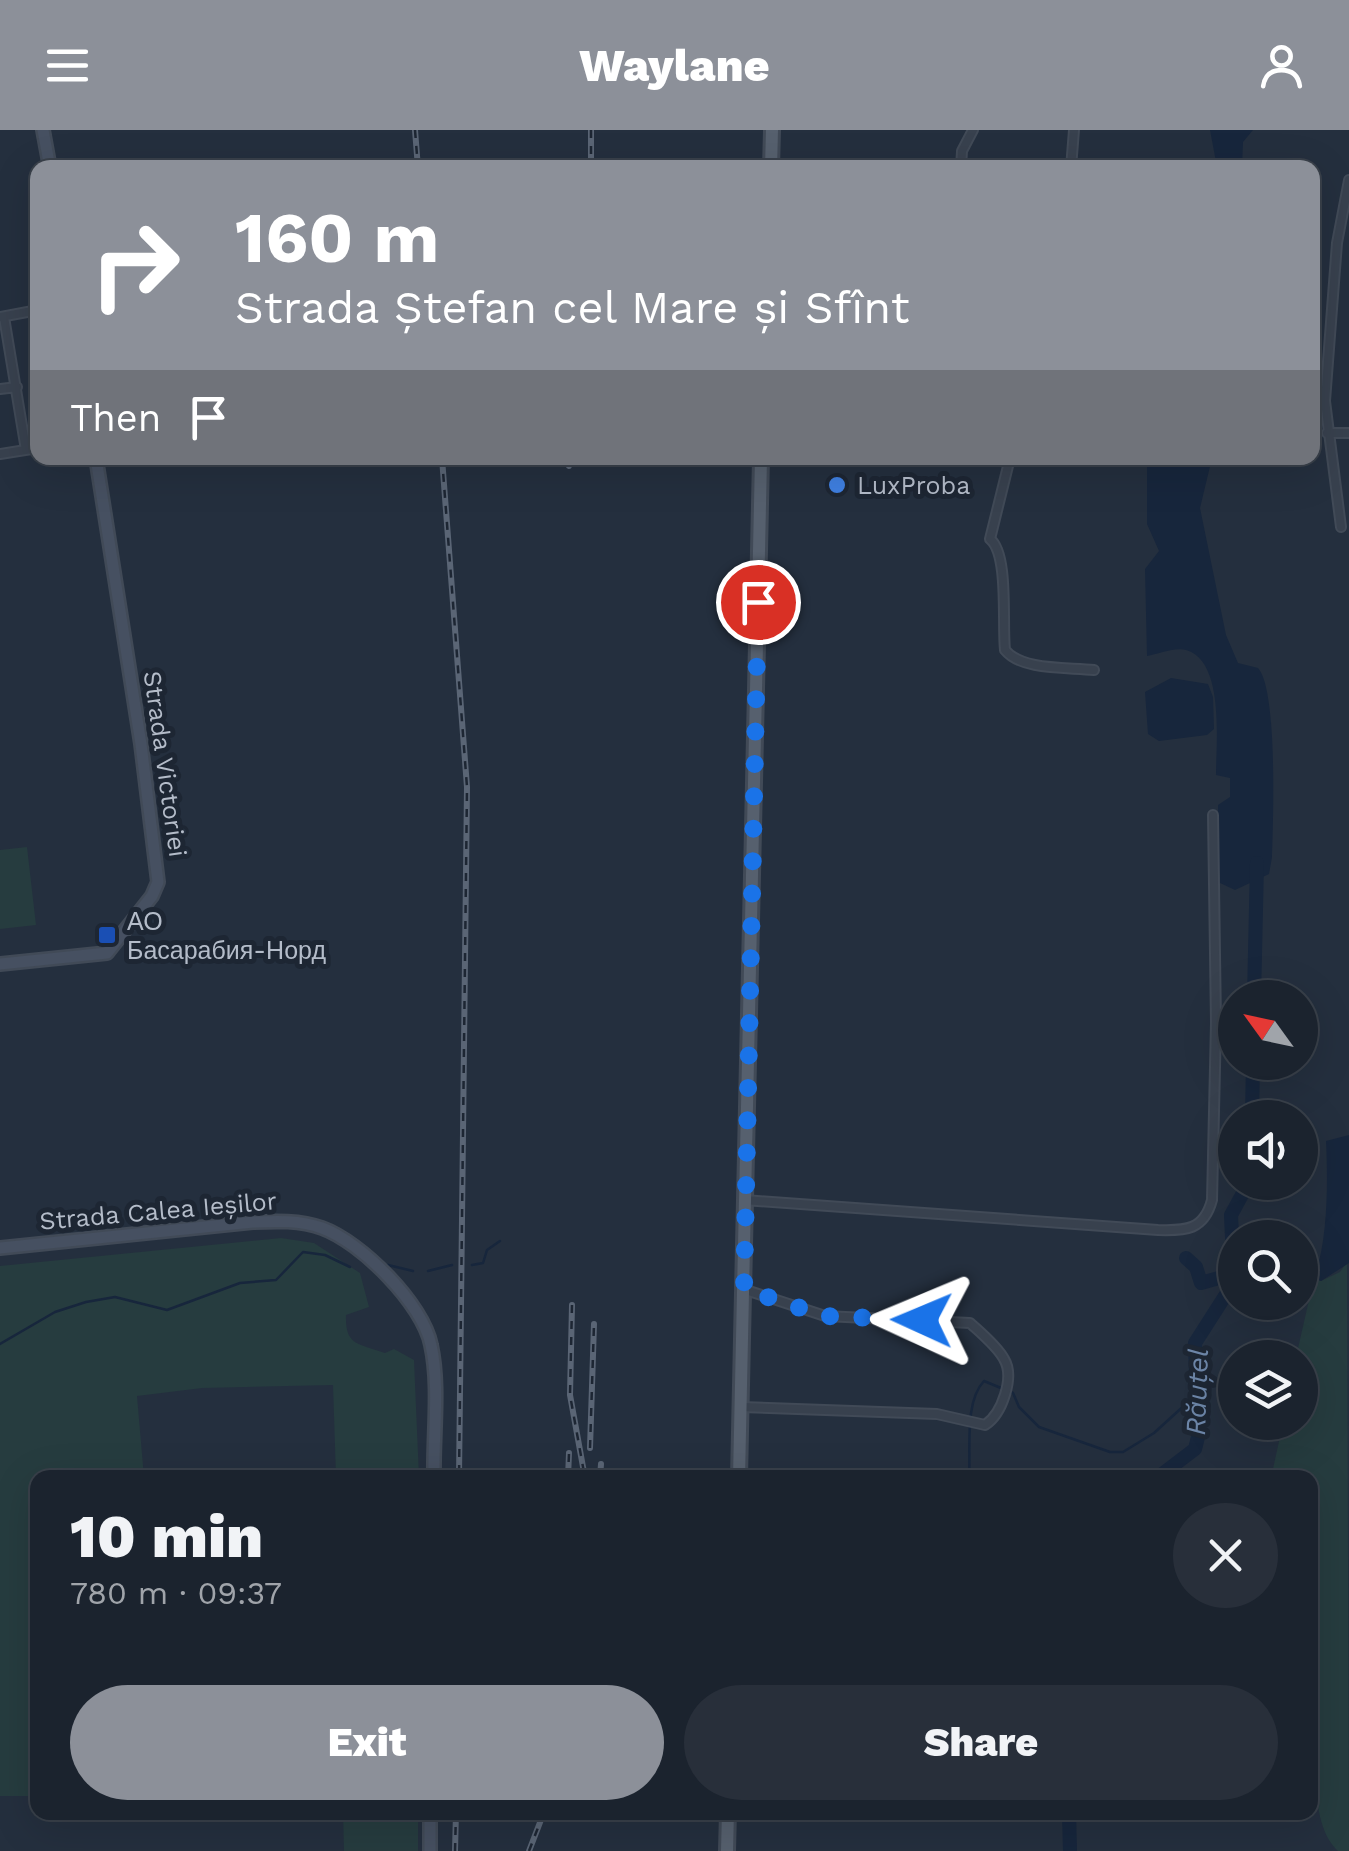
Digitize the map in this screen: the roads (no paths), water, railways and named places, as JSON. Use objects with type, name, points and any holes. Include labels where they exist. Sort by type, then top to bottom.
[{"type":"main road","points":[[770,160],[772,130]]},
{"type":"main road","points":[[738,1470],[761,465]]},
{"type":"main road","points":[[727,1851],[728,1820]]},
{"type":"street","points":[[43,130],[49,160]]},
{"type":"street","points":[[961,160],[973,130]]},
{"type":"street","points":[[1072,160],[1074,130]]},
{"type":"street","points":[[1341,526],[1327,433],[1328,332],[1337,243],[1349,180]]},
{"type":"street","points":[[26,450],[2,317],[30,312]]},
{"type":"street","points":[[0,389],[16,387]]},
{"type":"street","points":[[1327,433],[1349,433]]},
{"type":"street","points":[[0,454],[30,449]]},
{"type":"street","name":"Strada Victoriei","points":[[0,964],[107,953],[152,896],[158,882],[141,744],[97,465]]},
{"type":"street","points":[[1008,465],[990,540],[996,544],[1002,560],[1005,650],[1014,659],[1034,664],[1094,670]]},
{"type":"street","points":[[744,1200],[1158,1230],[1194,1228],[1202,1223],[1212,1200],[1216,1023],[1214,815]]},
{"type":"street","name":"Strada Calea Ieșilor","points":[[0,1248],[253,1222],[290,1222],[327,1230],[347,1242],[385,1276],[414,1306],[427,1332],[432,1355],[434,1470]]},
{"type":"street","points":[[741,1407],[936,1414],[985,1425],[1002,1406],[1006,1363],[970,1323],[824,1316],[744,1289]]},
{"type":"street","points":[[430,1820],[430,1851]]},
{"type":"water","points":[[1210,130],[1253,130],[1243,142],[1242,160],[1216,160]]},
{"type":"water","points":[[1147,465],[1210,465],[1200,508],[1226,635],[1238,663],[1258,668],[1269,702],[1271,729],[1269,874],[1235,890],[1218,882],[1218,805],[1230,797],[1230,778],[1216,775],[1216,705],[1207,670],[1198,657],[1186,650],[1147,656],[1145,569],[1159,551],[1147,524]]},
{"type":"water","points":[[1171,678],[1208,684],[1213,697],[1214,729],[1207,735],[1159,741],[1148,734],[1145,692]]},
{"type":"water","points":[[1349,1135],[1349,1263],[1321,1281],[1318,1266],[1327,1193],[1326,1141]]},
{"type":"waterway","name":"Răuțel","points":[[1254,980],[1257,863]]},
{"type":"waterway","name":"Răuțel","points":[[1252,1100],[1253,1080]]},
{"type":"waterway","name":"Răuțel","points":[[1167,1470],[1195,1449],[1195,1343],[1234,1282],[1231,1215],[1239,1200]]},
{"type":"waterway","points":[[472,1265],[483,1263],[487,1250],[500,1241]]},
{"type":"waterway","points":[[0,1344],[55,1312],[86,1302],[115,1297],[167,1310],[240,1283],[276,1280],[303,1252],[325,1255],[350,1267]]},
{"type":"waterway","points":[[1186,1258],[1196,1267],[1201,1283],[1218,1278]]},
{"type":"waterway","points":[[388,1265],[413,1271]]},
{"type":"waterway","points":[[428,1271],[452,1265]]},
{"type":"waterway","points":[[969,1470],[971,1413],[984,1381],[1013,1393],[1019,1407],[1039,1427],[1110,1452],[1123,1452],[1154,1433],[1198,1393]]},
{"type":"waterway","name":"Răuțel","points":[[1069,1820],[1070,1851]]},
{"type":"railway","points":[[415,130],[417,160]]},
{"type":"railway","points":[[591,130],[591,160]]},
{"type":"railway","points":[[443,465],[467,787],[459,1470]]},
{"type":"railway","points":[[572,1305],[570,1395],[584,1470]]},
{"type":"railway","points":[[590,1448],[594,1324]]},
{"type":"railway","points":[[568,1470],[569,1453]]},
{"type":"railway","points":[[601,1464],[601,1470]]},
{"type":"railway","points":[[455,1851],[456,1820]]},
{"type":"railway","points":[[529,1851],[541,1820]]},
{"type":"place","name":"LuxProba","points":[[837,485]]},
{"type":"place","name":"АО Басарабия-Норд","points":[[107,935]]}]
